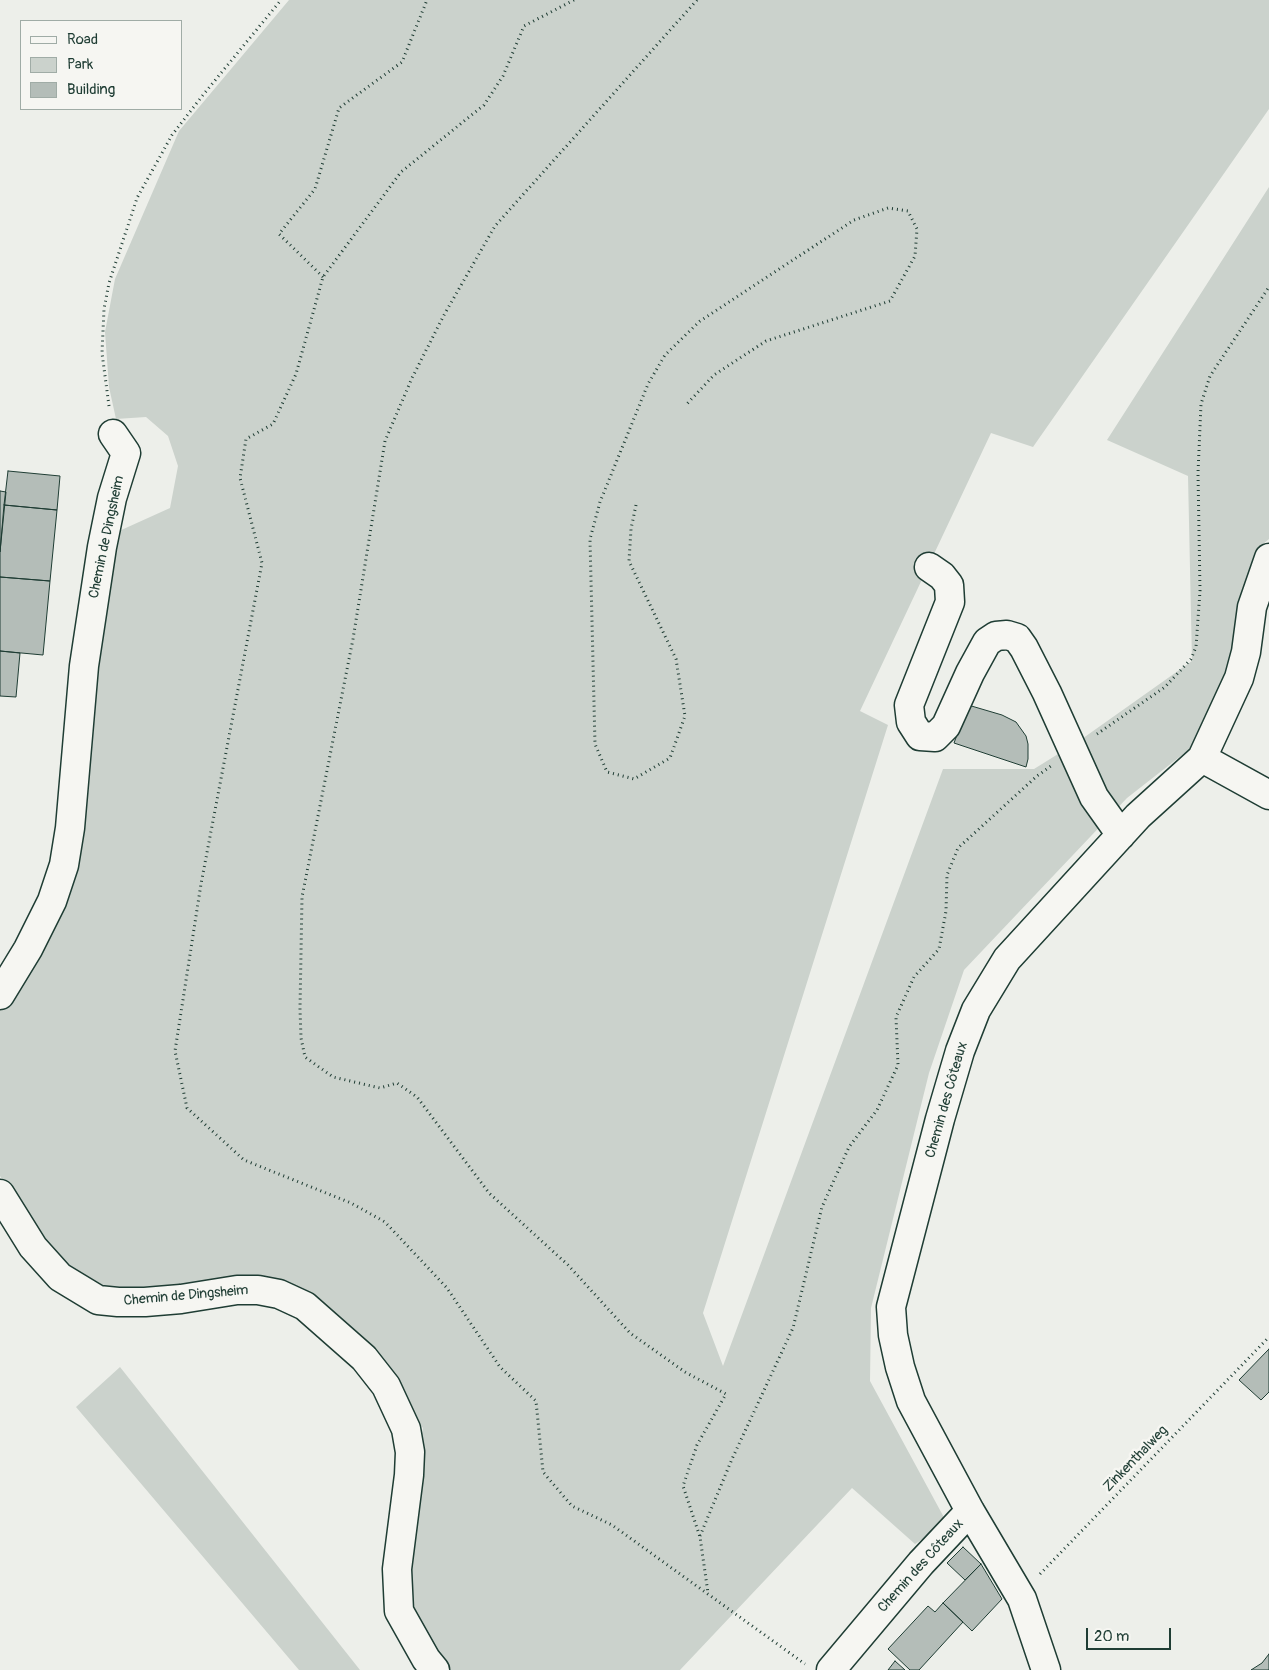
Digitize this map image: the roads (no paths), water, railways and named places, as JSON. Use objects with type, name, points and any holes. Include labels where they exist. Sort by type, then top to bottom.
[{"type":"street","name":"Chemin de Dingsheim","points":[[0,995],[28,949],[52,901],[64,865],[70,828],[82,685],[88,639],[102,547],[112,498],[126,453],[113,434]]},
{"type":"street","name":"Chemin des Côteaux","points":[[819,1667],[970,1511],[912,1402],[900,1367],[891,1307],[943,1110],[960,1051],[976,1010],[1007,959],[1138,816],[1202,758],[1239,678],[1246,652],[1252,607],[1269,558]]},
{"type":"street","points":[[929,567],[942,576],[949,585],[950,602],[909,705],[912,722],[920,736],[936,737],[946,726],[970,673],[987,642],[996,636],[1007,635],[1017,638],[1047,693],[1094,797],[1121,835]]},
{"type":"street","points":[[1202,758],[1269,795]]},
{"type":"street","name":"Chemin de Dingsheim","points":[[0,1194],[33,1247],[60,1277],[98,1300],[145,1302],[237,1290],[258,1290],[279,1294],[305,1306],[364,1358],[386,1386],[406,1429],[410,1460],[397,1570],[399,1611],[426,1659],[435,1670]]},
{"type":"street","points":[[970,1511],[1022,1599],[1046,1670]]}]
